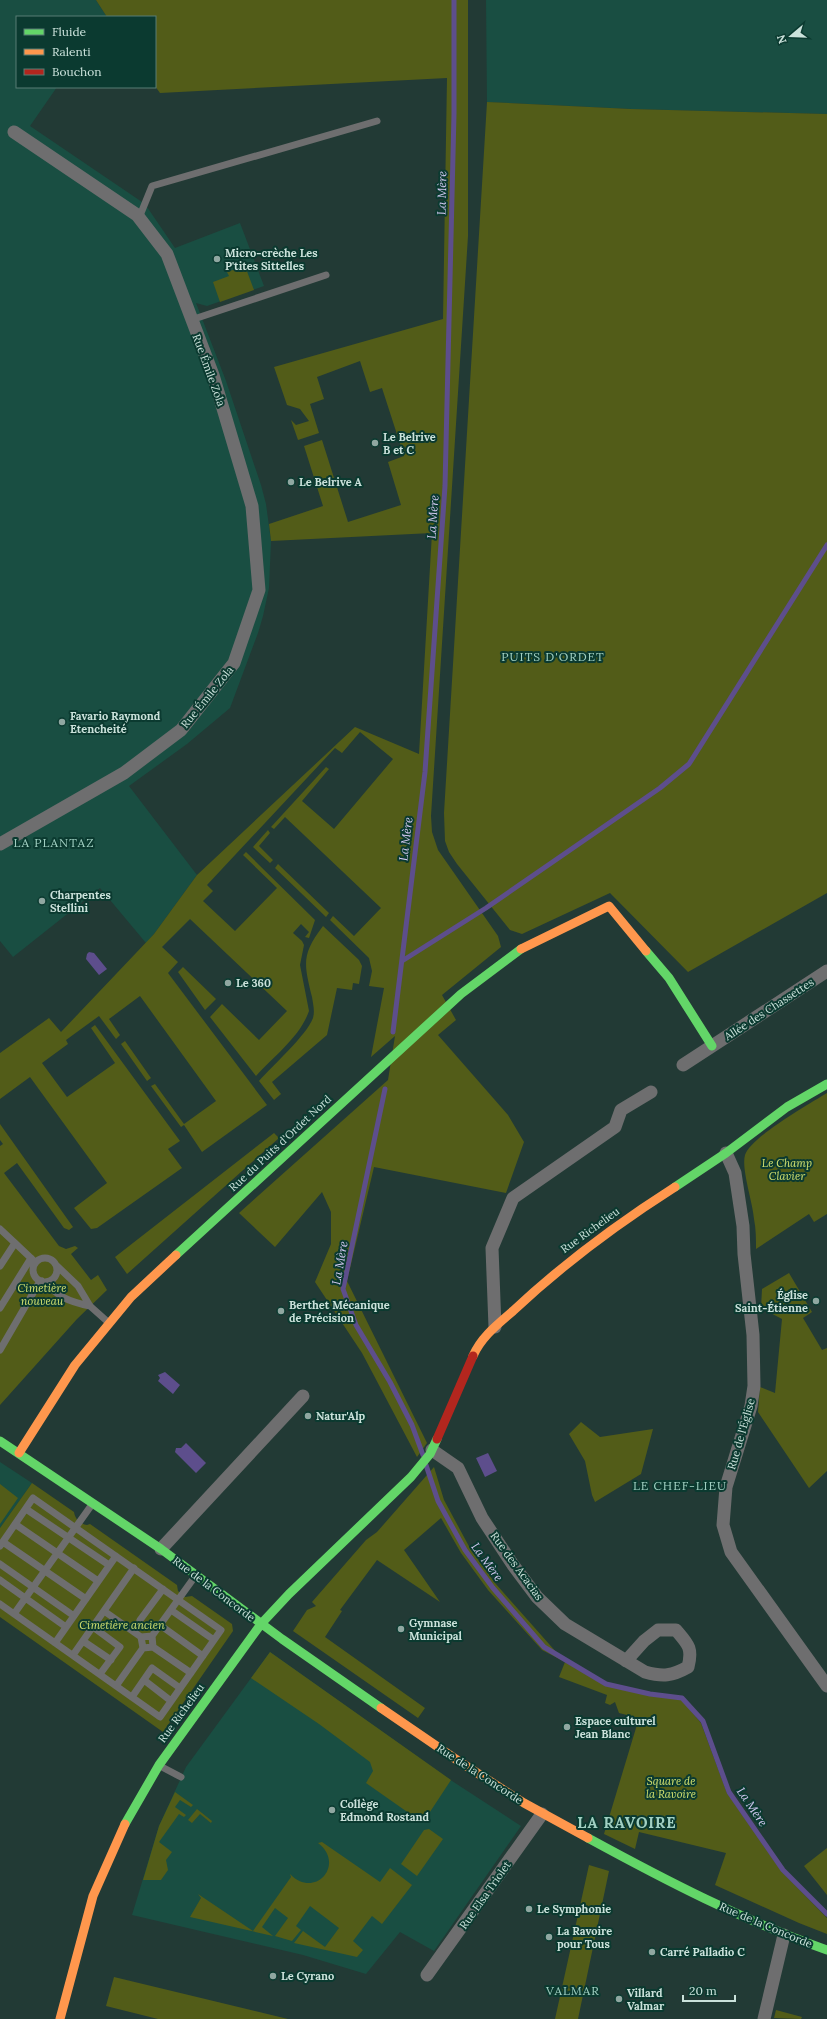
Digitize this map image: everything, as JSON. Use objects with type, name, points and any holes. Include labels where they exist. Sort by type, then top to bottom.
[{"type":"street","name":"Rue Émile Zola","points":[[0,844],[124,773],[181,730],[234,663],[259,590],[252,506],[213,375],[167,254],[139,218],[14,132]]},
{"type":"street","name":"Allée des Chassettes","points":[[609,906],[669,978],[712,1046]]},
{"type":"street","name":"Rue du Puits d'Ordet Nord","points":[[19,1453],[75,1365],[131,1297],[461,994],[519,950],[609,906]]},
{"type":"street","name":"Allée des Chassettes","points":[[683,1065],[827,971]]},
{"type":"street","name":"Rue Richelieu","points":[[60,2019],[93,1896],[119,1836],[159,1765],[261,1624],[294,1588],[411,1477],[431,1452],[477,1346],[538,1286],[576,1255],[626,1218],[726,1153],[788,1107],[827,1084]]},
{"type":"street","points":[[495,1327],[492,1248],[514,1198],[615,1127],[622,1110],[651,1092]]},
{"type":"street","name":"Rue de l'Église","points":[[726,1153],[734,1173],[743,1226],[744,1254],[753,1335],[754,1386],[751,1406],[726,1487],[723,1525],[731,1552],[827,1686]]},
{"type":"street","name":"Rue de la Concorde","points":[[162,1549],[303,1396]]},
{"type":"street","name":"Rue de la Concorde","points":[[0,1441],[162,1549],[261,1624],[457,1760],[542,1814],[726,1908],[784,1935],[827,1950]]},
{"type":"street","name":"Rue des Acacias","points":[[431,1452],[458,1468],[482,1518],[513,1565],[537,1596],[565,1624],[626,1661],[645,1672],[660,1676],[678,1673],[688,1667],[691,1655],[685,1641],[676,1630],[658,1630],[644,1641],[626,1661]]},
{"type":"street","name":"Rue Elsa Triolet","points":[[427,1975],[542,1814]]},
{"type":"street","points":[[764,2019],[784,1935]]},
{"type":"lane","points":[[139,218],[152,186],[377,121]]},
{"type":"lane","name":"Rue Émile Zola","points":[[191,320],[326,275]]},
{"type":"lane","points":[[0,1229],[33,1260],[33,1273],[41,1281],[70,1302],[90,1306]]},
{"type":"lane","points":[[0,1266],[15,1243]]},
{"type":"lane","points":[[0,1308],[33,1260],[48,1258],[78,1286],[90,1306],[109,1323]]},
{"type":"lane","points":[[0,1350],[41,1281],[53,1279],[57,1273],[56,1265]]},
{"type":"lane","points":[[0,1604],[160,1717],[221,1630],[34,1498],[2,1544],[86,1599]]},
{"type":"lane","points":[[14,1614],[93,1503]]},
{"type":"lane","points":[[26,1508],[109,1565]]},
{"type":"lane","points":[[15,1524],[98,1581]]},
{"type":"lane","points":[[55,1643],[116,1556]]},
{"type":"lane","points":[[0,1564],[74,1616]]},
{"type":"lane","points":[[73,1656],[134,1568]]},
{"type":"lane","points":[[153,1647],[152,1636],[196,1574]]},
{"type":"lane","points":[[0,1580],[66,1627]]},
{"type":"lane","points":[[140,1620],[163,1588]]},
{"type":"lane","points":[[171,1610],[214,1640]]},
{"type":"lane","points":[[104,1611],[142,1637],[152,1636]]},
{"type":"lane","points":[[160,1625],[203,1656]]},
{"type":"lane","points":[[93,1628],[120,1647],[100,1674]]},
{"type":"lane","points":[[116,1686],[143,1648],[142,1637]]},
{"type":"lane","points":[[84,1641],[111,1660]]},
{"type":"lane","points":[[143,1648],[153,1647],[191,1673]]},
{"type":"lane","points":[[132,1697],[152,1668],[180,1688]]},
{"type":"lane","points":[[144,1680],[171,1701]]},
{"type":"lane","points":[[159,1765],[181,1777]]},
{"type":"shaded area","points":[[0,0],[96,0],[106,16],[16,16],[16,88],[56,88],[30,126],[145,204],[175,248],[240,223],[264,286],[207,306],[196,303],[226,381],[266,504],[271,541],[269,588],[258,633],[230,708],[187,744],[129,786],[197,875],[154,934],[146,943],[100,888],[13,957],[0,941]]},
{"type":"shaded area","points":[[486,0],[827,0],[827,114],[631,109],[487,102]]},
{"type":"shaded area","points":[[89,952],[94,953],[107,969],[99,975],[86,959]]},
{"type":"shaded area","points":[[165,1372],[180,1385],[173,1394],[158,1381],[160,1378],[158,1375]]},
{"type":"shaded area","points":[[186,1443],[206,1463],[196,1473],[175,1452],[176,1448],[181,1448]]},
{"type":"shaded area","points":[[488,1453],[497,1471],[485,1477],[476,1458]]},
{"type":"shaded area","points":[[0,1462],[32,1483],[0,1528]]},
{"type":"shaded area","name":"Collège Edmond Rostand","points":[[270,1652],[449,1779],[521,1826],[434,1951],[400,1932],[366,1974],[303,1955],[132,1915],[159,1826],[186,1767]]},
{"type":"green space","points":[[96,0],[468,0],[468,236],[431,816],[432,832],[438,850],[498,936],[501,947],[442,995],[456,1020],[438,1035],[508,1115],[524,1142],[506,1193],[374,1167],[347,1281],[427,1443],[417,1457],[362,1353],[315,1282],[331,1244],[331,1212],[322,1192],[275,1247],[239,1213],[388,1080],[395,1036],[371,1057],[384,988],[369,986],[372,971],[369,958],[330,920],[333,916],[354,936],[381,908],[285,817],[274,829],[271,827],[326,767],[329,769],[302,801],[334,829],[393,759],[360,732],[342,753],[335,748],[207,885],[213,891],[203,901],[235,931],[277,888],[243,855],[246,852],[315,920],[309,938],[305,937],[309,932],[301,924],[293,933],[302,941],[304,945],[300,965],[309,1011],[293,1038],[256,1076],[210,1017],[222,1004],[259,1040],[287,1011],[190,919],[162,947],[178,962],[168,973],[267,1105],[202,1152],[184,1125],[181,1127],[151,1086],[155,1084],[184,1124],[216,1101],[140,996],[109,1019],[120,1035],[116,1039],[99,1016],[66,1040],[68,1044],[42,1063],[67,1097],[115,1063],[91,1028],[95,1025],[180,1141],[168,1149],[182,1168],[97,1228],[91,1229],[74,1208],[107,1183],[30,1077],[0,1099],[0,1053],[49,1018],[61,1032],[154,934],[197,875],[355,727],[419,754],[432,533],[271,541],[269,524],[323,506],[304,446],[322,440],[348,522],[401,505],[388,462],[404,456],[382,388],[370,392],[360,361],[317,377],[324,399],[310,404],[319,433],[298,440],[291,420],[296,425],[309,421],[300,409],[287,405],[274,367],[443,319],[447,78],[160,93],[156,87],[156,16],[106,16]]},
{"type":"green space","points":[[487,102],[631,109],[827,114],[827,893],[688,972],[610,893],[522,934],[510,930],[457,864],[449,852],[445,841],[444,813]]},
{"type":"green space","points":[[245,266],[254,290],[220,302],[213,282],[229,276],[227,272]]},
{"type":"green space","points":[[268,830],[270,833],[259,846],[273,860],[270,863],[253,847]]},
{"type":"green space","points":[[278,864],[329,913],[326,917],[275,868]]},
{"type":"green space","points":[[323,926],[359,960],[362,966],[359,984],[353,983],[352,990],[337,988],[327,1035],[272,1082],[281,1094],[274,1100],[259,1081],[297,1042],[313,1018],[314,1008],[307,976],[306,960],[311,945]]},
{"type":"green space","points":[[183,967],[216,999],[205,1010],[178,972]]},
{"type":"green space","points":[[125,1041],[151,1078],[147,1081],[121,1044]]},
{"type":"green space","name":"Le Champ Clavier","points":[[827,1093],[827,1214],[814,1222],[809,1214],[756,1249],[755,1223],[746,1177],[744,1161],[745,1155],[758,1139],[769,1130]]},
{"type":"green space","name":"Cimetière nouveau","points":[[0,1124],[73,1227],[69,1230],[64,1228],[17,1163],[4,1173],[59,1246],[66,1249],[75,1246],[78,1248],[71,1254],[91,1280],[98,1275],[107,1290],[77,1319],[0,1405],[0,1146],[3,1144],[0,1140]]},
{"type":"green space","points":[[274,1133],[279,1138],[127,1274],[115,1257]]},
{"type":"green space","points":[[789,1273],[812,1312],[803,1318],[822,1350],[827,1348],[827,1471],[809,1488],[758,1412],[760,1387],[775,1393],[782,1319],[761,1308],[762,1289]]},
{"type":"green space","points":[[581,1422],[600,1437],[653,1429],[641,1474],[595,1502],[592,1495],[585,1461],[569,1434]]},
{"type":"green space","points":[[434,1467],[444,1500],[471,1550],[495,1583],[565,1662],[542,1650],[488,1590],[461,1553],[441,1518],[404,1550],[440,1602],[377,1560],[340,1610],[342,1611],[325,1637],[425,1708],[418,1718],[293,1631],[307,1610],[316,1606],[312,1602],[366,1540],[377,1532]]},
{"type":"green space","name":"Cimetière ancien","points":[[32,1483],[74,1512],[75,1517],[80,1522],[87,1525],[90,1524],[177,1585],[178,1591],[185,1597],[192,1596],[232,1624],[233,1631],[163,1732],[0,1617],[0,1528]]},
{"type":"green space","points":[[0,1484],[18,1498],[0,1524]]},
{"type":"green space","points":[[270,1652],[451,1780],[426,1818],[420,1820],[413,1816],[366,1783],[373,1771],[370,1762],[319,1724],[251,1678]]},
{"type":"green space","name":"Square de la Ravoire","points":[[565,1662],[605,1685],[646,1695],[681,1699],[701,1723],[727,1793],[782,1872],[827,1918],[827,1934],[715,1885],[726,1853],[639,1832],[635,1849],[604,1834],[639,1718],[619,1713],[615,1702],[610,1705],[605,1703],[607,1695],[559,1677]]},
{"type":"green space","points":[[175,1792],[193,1805],[191,1807],[180,1800],[175,1807],[186,1815],[184,1817],[179,1814],[159,1842],[172,1852],[166,1860],[168,1870],[161,1880],[143,1880],[159,1826]]},
{"type":"green space","points":[[197,1809],[212,1821],[211,1823],[200,1814],[192,1823],[188,1820]]},
{"type":"green space","points":[[429,1829],[443,1839],[417,1876],[401,1864],[424,1830]]},
{"type":"green space","points":[[322,1842],[380,1882],[390,1868],[412,1885],[382,1924],[372,1916],[353,1941],[363,1950],[357,1957],[294,1943],[303,1931],[325,1947],[339,1928],[310,1906],[296,1926],[301,1930],[292,1941],[275,1936],[288,1918],[275,1908],[262,1927],[273,1936],[190,1917],[201,1898],[198,1894],[253,1931],[291,1877],[290,1874],[300,1881],[309,1883],[317,1881],[324,1876],[328,1869],[329,1860],[326,1851],[318,1843]]},
{"type":"green space","points":[[827,1848],[827,1895],[804,1866]]},
{"type":"green space","points":[[589,1865],[609,1871],[578,2019],[555,2019]]},
{"type":"green space","points":[[114,1977],[288,2019],[158,2019],[106,2006]]},
{"type":"green space","points":[[776,2010],[802,2017],[801,2019],[774,2018]]},
{"type":"waterway","name":"La Mère","points":[[393,1032],[425,772],[445,486],[454,114],[454,0]]},
{"type":"waterway","points":[[402,961],[486,908],[660,788],[689,764],[827,545]]},
{"type":"waterway","name":"La Mère","points":[[385,1089],[343,1289],[356,1325],[390,1382],[412,1425],[423,1455]]},
{"type":"waterway","name":"La Mère","points":[[426,1465],[438,1501],[465,1550],[493,1588],[544,1647],[606,1684],[650,1694],[682,1698],[703,1721],[729,1792],[783,1870],[827,1914]]},
{"type":"traffic: fast","points":[[176,1255],[461,994],[521,949]]},
{"type":"traffic: fast","points":[[646,951],[669,978],[712,1046]]},
{"type":"traffic: fast","points":[[675,1187],[726,1153],[787,1107],[827,1084]]},
{"type":"traffic: fast","points":[[125,1824],[159,1765],[261,1624],[289,1594],[411,1477],[430,1454],[437,1439]]},
{"type":"traffic: fast","points":[[0,1441],[161,1549],[282,1639],[381,1708]]},
{"type":"traffic: fast","points":[[588,1838],[705,1899],[796,1939],[827,1950]]},
{"type":"traffic: slow","points":[[521,949],[609,906],[646,951]]},
{"type":"traffic: slow","points":[[473,1356],[476,1349],[490,1331],[551,1277],[611,1230],[675,1187]]},
{"type":"traffic: slow","points":[[19,1453],[75,1365],[131,1297],[176,1255]]},
{"type":"traffic: slow","points":[[381,1708],[457,1760],[524,1803],[588,1838]]},
{"type":"traffic: slow","points":[[60,2019],[93,1896],[125,1824]]},
{"type":"traffic: jam","points":[[437,1439],[473,1356]]},
{"type":"place","name":"Micro-crèche Les P'tites Sittelles","points":[[217,259]]},
{"type":"place","name":"Le Belrive B et C","points":[[375,443]]},
{"type":"place","name":"Le Belrive A","points":[[291,482]]},
{"type":"place","name":"Favario Raymond Etencheité","points":[[62,722]]},
{"type":"place","name":"Charpentes Stellini","points":[[42,901]]},
{"type":"place","name":"Le 360","points":[[228,983]]},
{"type":"place","name":"Église Saint-Étienne","points":[[816,1301]]},
{"type":"place","name":"Berthet Mécanique de Précision","points":[[281,1311]]},
{"type":"place","name":"Natur'Alp","points":[[308,1416]]},
{"type":"place","name":"Gymnase Municipal","points":[[401,1629]]},
{"type":"place","name":"Espace culturel Jean Blanc","points":[[567,1727]]},
{"type":"place","name":"Collège Edmond Rostand","points":[[332,1810]]},
{"type":"place","name":"Le Symphonie","points":[[529,1909]]},
{"type":"place","name":"La Ravoire pour Tous","points":[[549,1937]]},
{"type":"place","name":"Carré Palladio C","points":[[652,1952]]},
{"type":"place","name":"Le Cyrano","points":[[273,1976]]},
{"type":"place","name":"Villard Valmar","points":[[619,1999]]},
{"type":"district","name":"PUITS D'ORDET","points":[[553,657]]},
{"type":"district","name":"LA PLANTAZ","points":[[54,843]]},
{"type":"district","name":"LE CHEF-LIEU","points":[[680,1486]]},
{"type":"district","name":"LA RAVOIRE","points":[[627,1823]]},
{"type":"district","name":"VALMAR","points":[[573,1991]]}]
